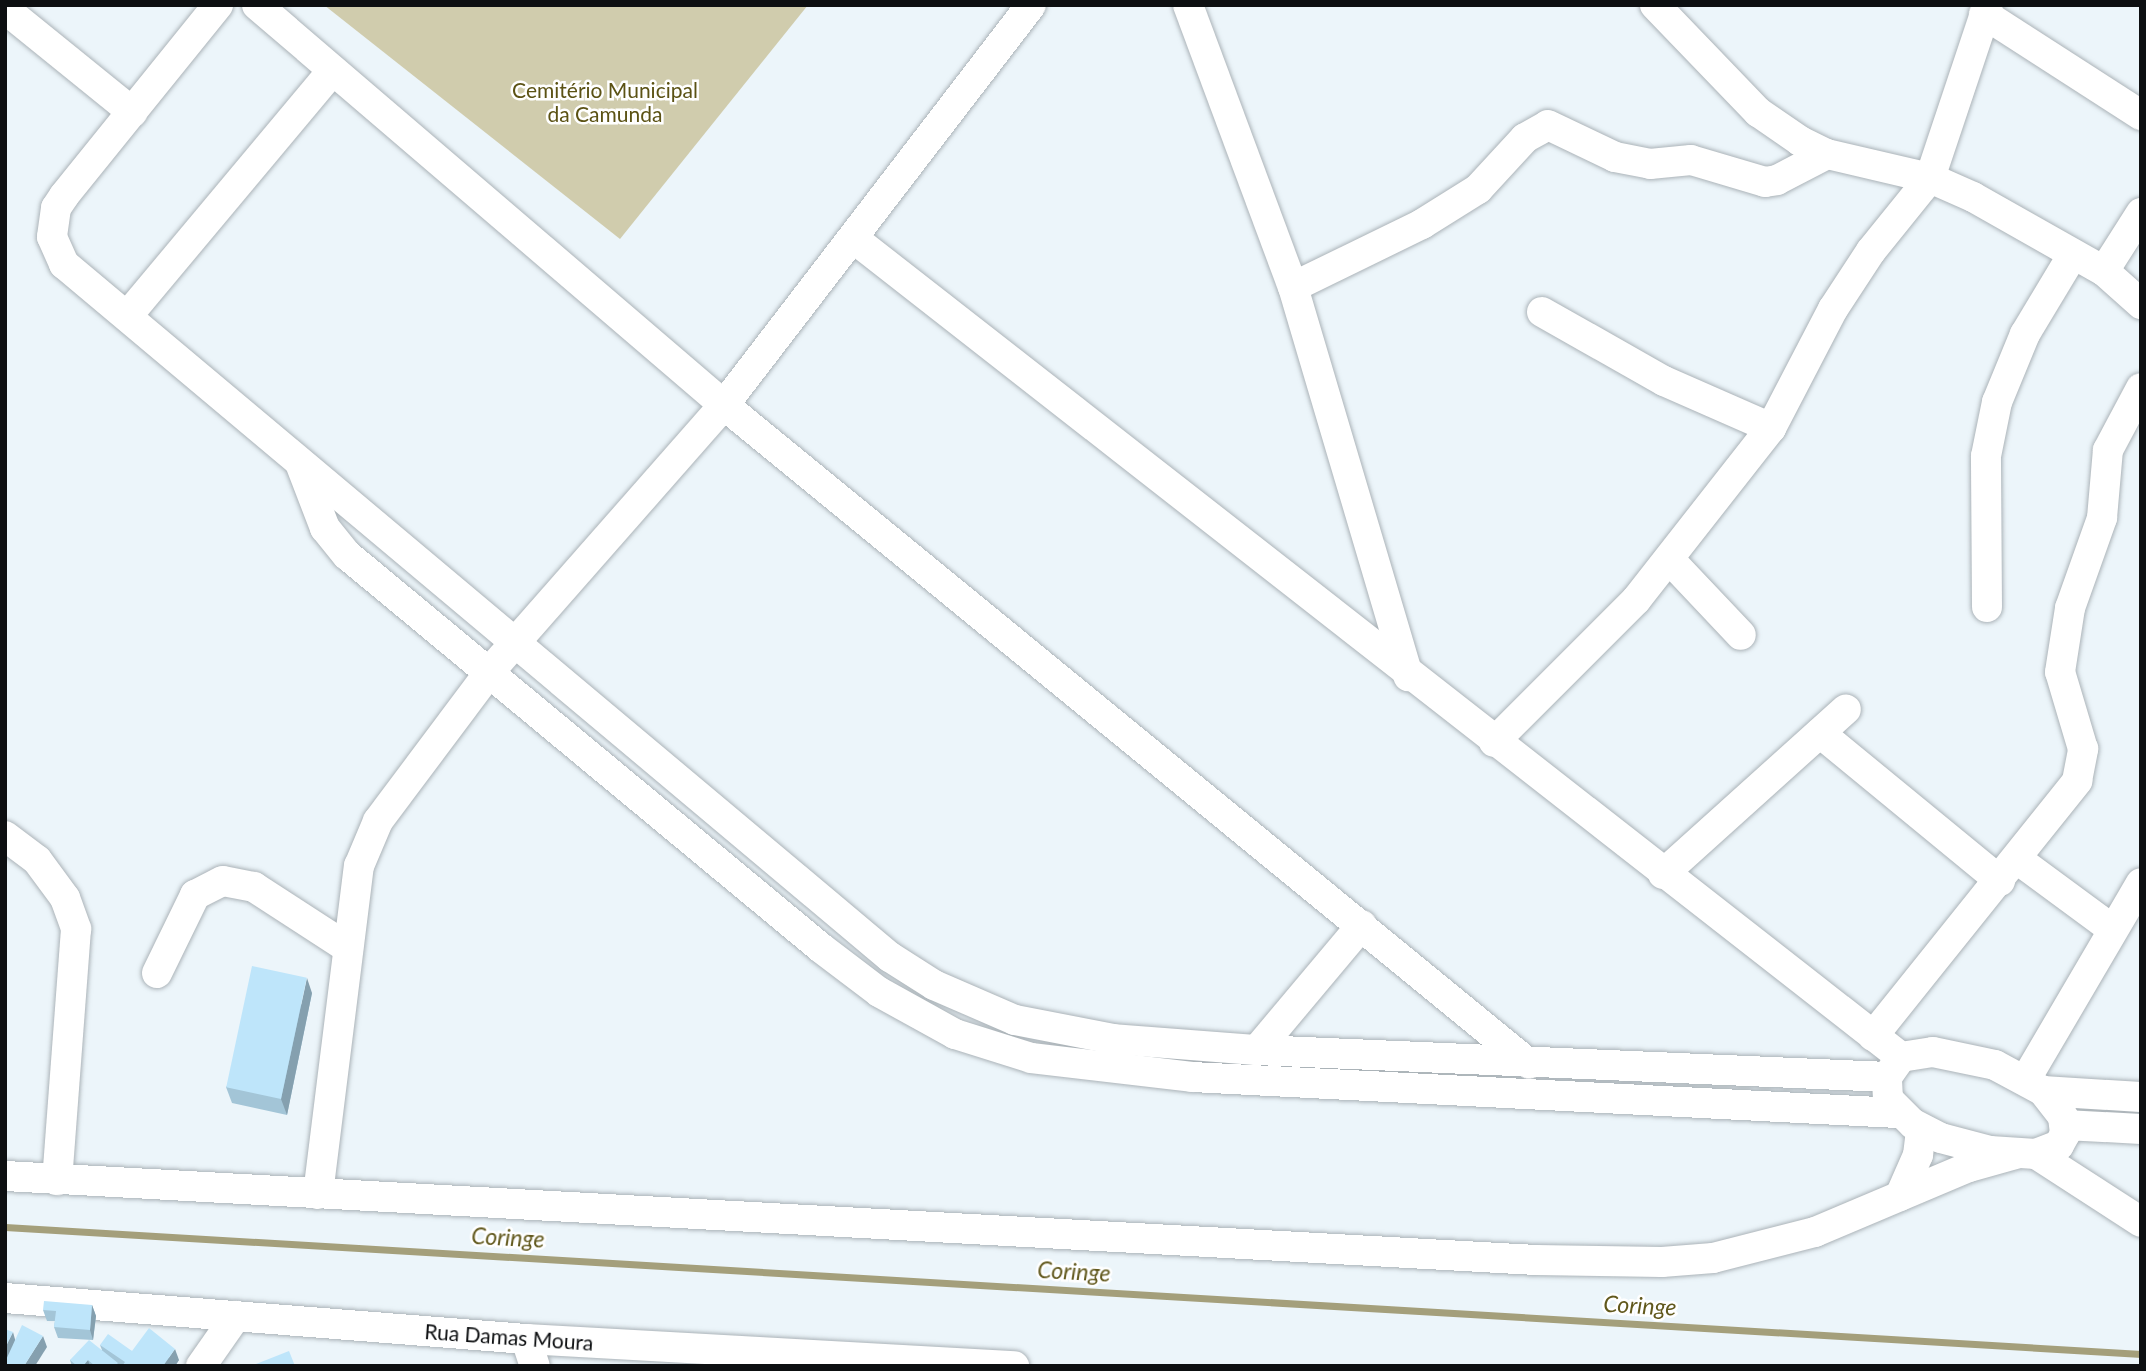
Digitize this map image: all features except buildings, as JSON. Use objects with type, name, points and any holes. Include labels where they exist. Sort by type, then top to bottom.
[{"type":"street","points":[[218,5],[56,208],[52,237],[64,264],[516,641],[850,927],[934,985],[1015,1020],[1060,1031],[1257,1050],[1527,1060],[1894,1067],[1933,1052],[1961,1056],[2034,1085],[2141,1097]]},
{"type":"street","points":[[257,5],[724,405],[1527,1060],[1549,1095]]},
{"type":"street","points":[[318,1195],[348,948],[366,844],[491,670],[724,405],[1031,5]]},
{"type":"street","points":[[1188,5],[1293,286],[1408,676]]},
{"type":"street","points":[[1655,5],[1758,112],[1827,154],[1930,178],[1973,197],[2104,271],[2141,304]]},
{"type":"street","points":[[5,9],[132,112]]},
{"type":"street","points":[[1494,742],[1616,622],[1670,560],[1771,428],[1833,309],[1871,251],[1930,178],[1986,9],[2141,115]]},
{"type":"street","points":[[128,315],[333,70]]},
{"type":"street","points":[[1293,286],[1422,224],[1478,189],[1525,138],[1548,125],[1615,157],[1650,164],[1691,160],[1765,181],[1777,180],[1827,154]]},
{"type":"street","points":[[2104,271],[2141,214]]},
{"type":"street","points":[[853,238],[1408,676],[1873,1036],[1894,1067],[1888,1099],[1910,1121],[1918,1155],[1900,1196]]},
{"type":"street","points":[[1987,607],[1986,456],[1997,402],[2025,334],[2073,254]]},
{"type":"street","points":[[1542,312],[1664,381],[1771,428]]},
{"type":"street","points":[[1873,1036],[2069,794],[2084,765],[2060,672],[2070,608],[2099,531],[2108,450],[2141,388]]},
{"type":"street","points":[[300,463],[324,528],[347,555],[491,670],[821,948],[879,992],[955,1034],[1031,1058],[1079,1067],[1192,1077],[1549,1095],[1910,1121],[1964,1145],[2026,1154],[2141,1222]]},
{"type":"street","points":[[1670,560],[1741,635]]},
{"type":"street","points":[[1664,874],[1846,709]]},
{"type":"street","points":[[1820,733],[2009,870],[2112,929]]},
{"type":"street","points":[[5,836],[37,860],[65,898],[76,929],[57,1180]]},
{"type":"street","points":[[157,973],[195,895],[223,881],[254,887],[348,948]]},
{"type":"street","points":[[2034,1085],[2112,929],[2141,883]]},
{"type":"street","points":[[1257,1050],[1362,925]]},
{"type":"street","points":[[5,1176],[1536,1260],[1662,1262],[1761,1248],[1815,1232],[1969,1167],[2059,1145],[2065,1125],[2057,1105],[2034,1085]]},
{"type":"street","points":[[2065,1125],[2141,1129]]},
{"type":"street","name":"Rua Damas Moura","points":[[5,1298],[236,1316],[531,1352],[1014,1366]]},
{"type":"street","points":[[201,1366],[236,1316]]},
{"type":"green space","name":"Cemitério Municipal da Camunda","points":[[324,5],[808,5],[620,239]]},
{"type":"waterway","name":"Coringe","points":[[5,1227],[2141,1354]]}]
